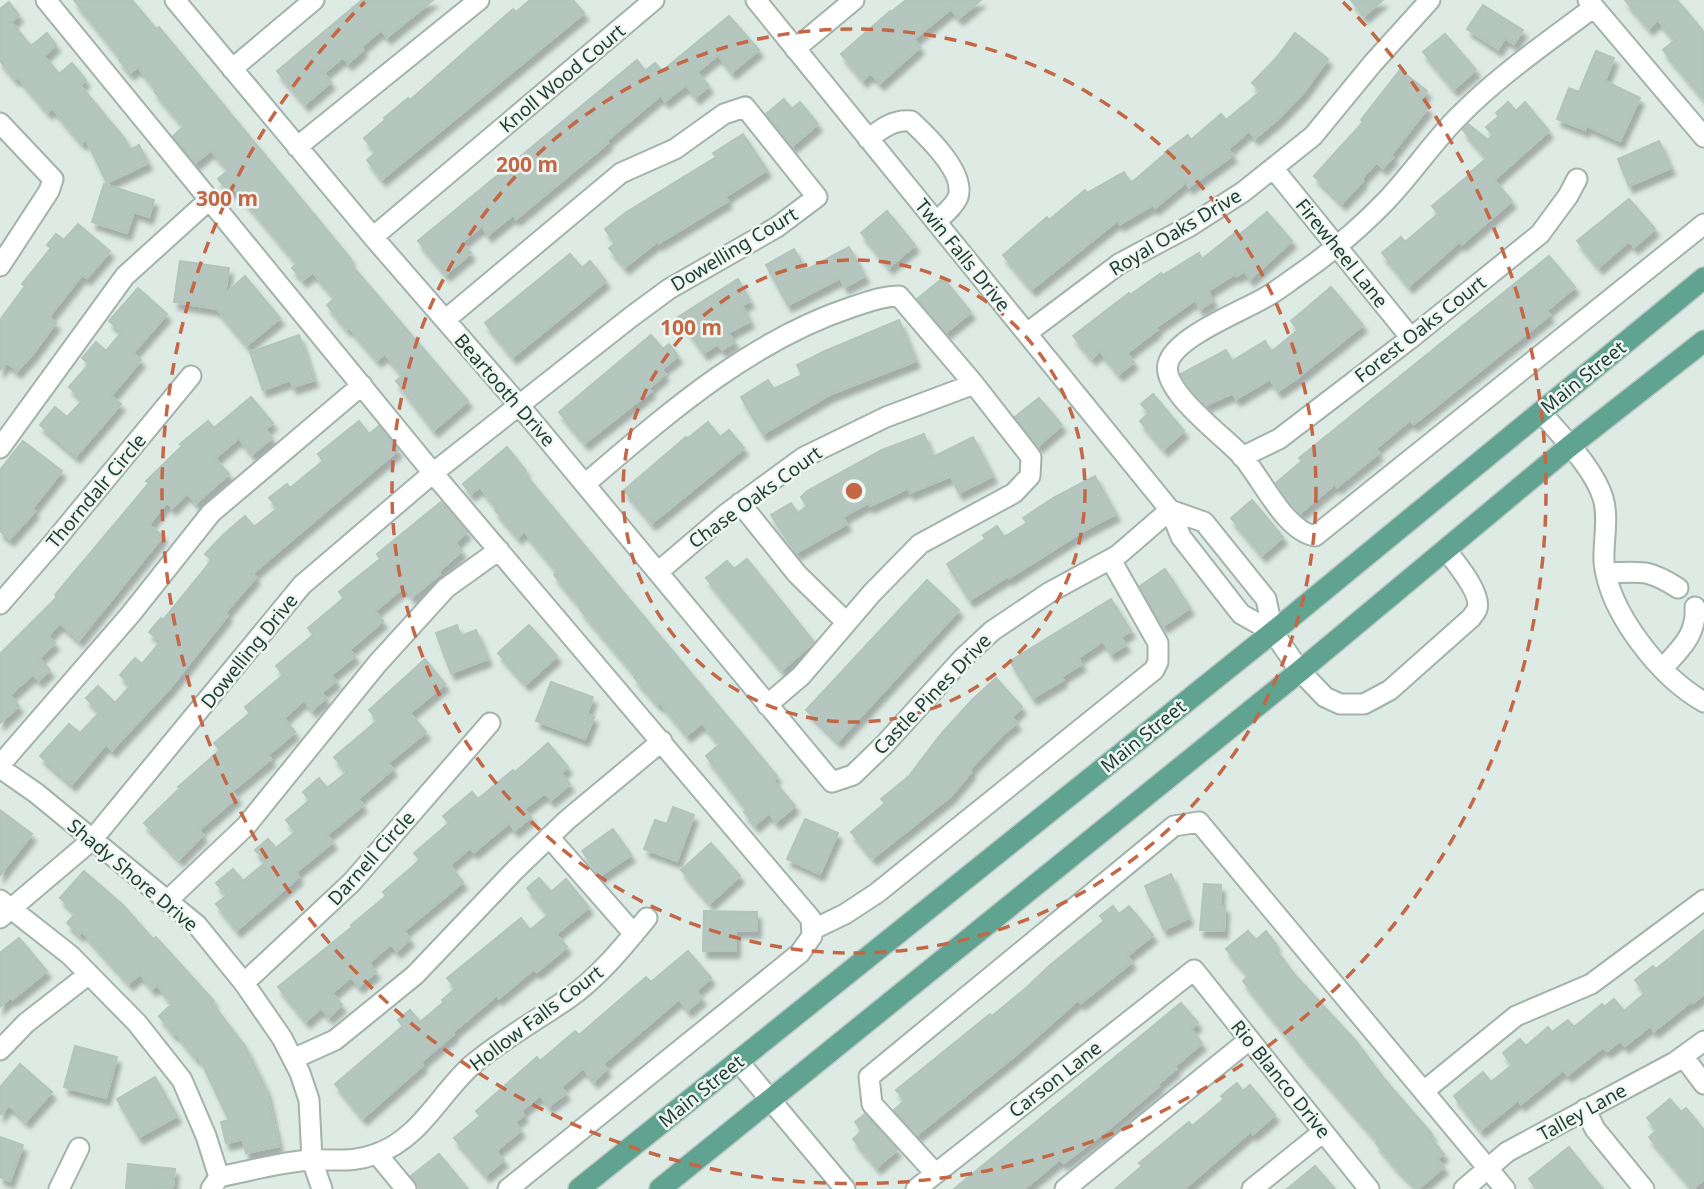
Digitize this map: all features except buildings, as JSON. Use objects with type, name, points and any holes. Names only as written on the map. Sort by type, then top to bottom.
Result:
[{"type":"main road","name":"Main Street","points":[[579,1189],[1273,632],[1704,278]]},
{"type":"main road","points":[[660,1189],[1300,671],[1570,446],[1704,341]]},
{"type":"street","points":[[46,0],[433,473],[811,919],[812,936],[800,953],[508,1189]]},
{"type":"street","name":"Beartooth Drive","points":[[175,0],[297,148],[519,405],[832,782]]},
{"type":"street","points":[[232,69],[314,0]]},
{"type":"street","points":[[297,148],[479,0]]},
{"type":"street","name":"Knoll Wood Court","points":[[373,237],[654,0]]},
{"type":"street","name":"Twin Falls Drive","points":[[756,0],[1170,510],[1181,537],[1241,614],[1273,632]]},
{"type":"street","points":[[795,49],[854,0]]},
{"type":"street","name":"Royal Oaks Drive","points":[[1027,333],[1119,264],[1190,226],[1243,192],[1312,136],[1430,0]]},
{"type":"street","points":[[1704,137],[1591,3],[1460,115],[1386,202],[1337,247],[1267,297],[1191,338],[1172,354],[1167,366],[1169,378],[1182,398],[1242,457],[1290,522],[1307,535],[1315,536],[1704,224]]},
{"type":"street","name":"Dowelling Court","points":[[445,320],[621,173],[675,149],[724,114],[745,107],[817,197],[777,227],[669,289],[519,405]]},
{"type":"street","points":[[868,139],[884,127],[896,122],[911,121],[951,165],[957,179],[958,196],[954,204],[936,222]]},
{"type":"street","points":[[0,123],[53,179],[49,191],[0,266]]},
{"type":"street","name":"Firewheel Lane","points":[[1273,167],[1411,338]]},
{"type":"street","name":"Forest Oaks Court","points":[[1242,457],[1279,439],[1411,338],[1540,234],[1577,179]]},
{"type":"street","points":[[0,448],[125,276],[210,199]]},
{"type":"street","points":[[585,484],[673,409],[765,346],[830,314],[887,296],[899,296],[974,384],[1031,457],[1030,476],[1014,493],[920,544],[846,622],[802,676],[767,705]]},
{"type":"street","name":"Thorndalr Circle","points":[[0,604],[191,376]]},
{"type":"street","name":"Chase Oaks Court","points":[[658,572],[740,503],[804,457],[886,417],[974,384]]},
{"type":"street","points":[[0,766],[130,615],[211,513],[362,385]]},
{"type":"street","name":"Dowelling Drive","points":[[4,909],[92,841],[302,585],[433,473],[519,405]]},
{"type":"street","points":[[1541,412],[1570,446],[1599,488],[1604,501],[1608,587],[1623,617],[1654,661],[1704,702]]},
{"type":"street","points":[[740,503],[797,574],[846,622]]},
{"type":"street","points":[[1170,510],[1204,522],[1266,599],[1273,632],[1300,671],[1325,697],[1340,704],[1364,704],[1390,690],[1471,618],[1477,608],[1477,599],[1446,550]]},
{"type":"street","name":"Castle Pines Drive","points":[[832,782],[853,775],[861,768],[963,657],[992,631],[1050,592],[1111,560],[1170,510]]},
{"type":"street","points":[[167,901],[246,825],[377,664],[446,588],[499,550]]},
{"type":"street","points":[[812,930],[845,914],[877,893],[1154,670],[1160,651],[1158,643],[1111,560]]},
{"type":"street","points":[[1606,573],[1647,572],[1658,575],[1678,588]]},
{"type":"street","points":[[1663,668],[1691,633],[1696,623],[1695,607]]},
{"type":"street","name":"Darnell Circle","points":[[244,984],[343,891],[490,723]]},
{"type":"street","points":[[293,1059],[335,1040],[415,975],[549,837],[662,741]]},
{"type":"street","name":"Shady Shore Drive","points":[[0,766],[197,925],[244,984],[282,1038],[309,1100],[313,1160],[322,1189]]},
{"type":"street","points":[[935,1173],[872,1104],[869,1077],[1174,826],[1199,822],[1505,1189]]},
{"type":"street","points":[[549,837],[634,934]]},
{"type":"street","points":[[1424,1091],[1516,1016],[1591,984],[1704,900]]},
{"type":"street","points":[[4,909],[70,955],[137,1023],[182,1080],[206,1136],[215,1183]]},
{"type":"street","name":"Hollow Falls Court","points":[[215,1183],[313,1160],[345,1161],[377,1154],[393,1146],[414,1130],[470,1067],[571,997],[596,975],[647,918]]},
{"type":"street","name":"Rio Blanco Drive","points":[[1194,970],[1369,1189]]},
{"type":"street","name":"Carson Lane","points":[[916,1189],[1194,970]]},
{"type":"street","points":[[0,1050],[26,1023],[89,974]]},
{"type":"street","points":[[1065,1189],[1250,1040]]},
{"type":"street","name":"Talley Lane","points":[[1464,1189],[1507,1153],[1683,1056],[1704,1041]]},
{"type":"street","points":[[1683,1056],[1704,1083]]},
{"type":"street","points":[[738,1061],[845,1189]]},
{"type":"street","points":[[1585,1109],[1595,1129],[1644,1189]]},
{"type":"street","points":[[1252,1189],[1323,1132]]},
{"type":"street","points":[[59,1189],[79,1148]]},
{"type":"street","points":[[377,1154],[406,1189]]}]
